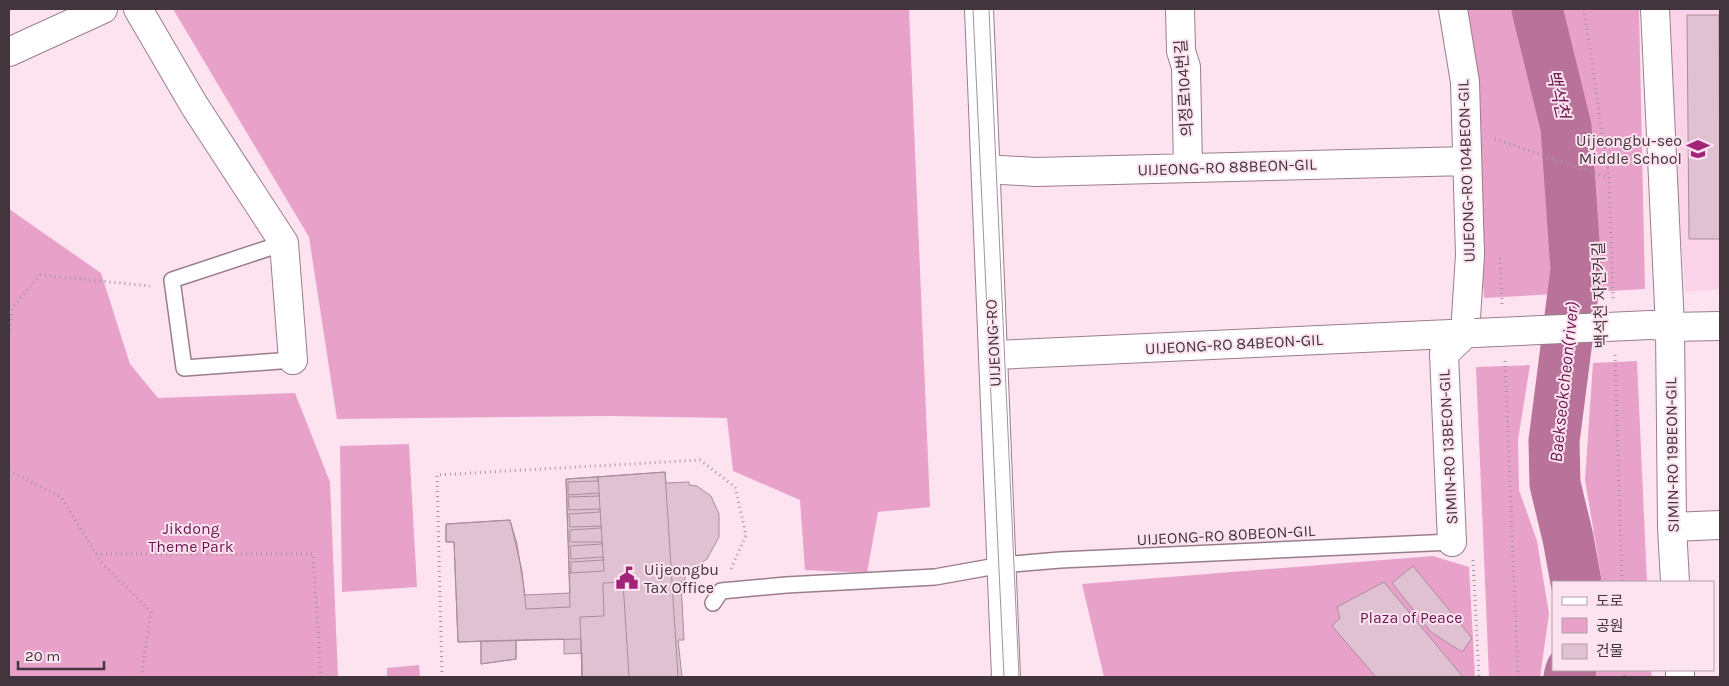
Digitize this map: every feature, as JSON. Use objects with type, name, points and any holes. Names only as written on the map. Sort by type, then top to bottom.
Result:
[{"type":"street","points":[[9,52],[103,9]]},
{"type":"street","points":[[138,9],[194,105],[284,243],[293,360]]},
{"type":"street","name":"UIJEONG-RO","points":[[979,9],[1006,677]]},
{"type":"street","name":"의정로104번길","points":[[1180,9],[1181,50],[1186,67],[1188,168]]},
{"type":"street","name":"UIJEONG-RO 104BEON-GIL","points":[[1453,9],[1465,82],[1470,255],[1470,333]]},
{"type":"street","name":"SIMIN-RO 19BEON-GIL","points":[[1656,9],[1660,326],[1675,581]]},
{"type":"street","name":"UIJEONG-RO 88BEON-GIL","points":[[986,169],[1036,172],[1467,161]]},
{"type":"street","name":"UIJEONG-RO 84BEON-GIL","points":[[994,355],[1470,333],[1660,326],[1720,326]]},
{"type":"street","name":"SIMIN-RO 13BEON-GIL","points":[[1452,542],[1444,354],[1470,333]]},
{"type":"street","points":[[1672,527],[1720,525]]},
{"type":"lane","points":[[284,243],[172,280],[184,368],[293,360]]},
{"type":"lane","name":"UIJEONG-RO 80BEON-GIL","points":[[717,597],[786,585],[935,576],[1002,565],[1060,560],[1452,542]]},
{"type":"path","name":"백석천 자전거길","points":[[1584,9],[1609,178],[1613,306]]},
{"type":"path","points":[[1495,139],[1609,178]]},
{"type":"path","points":[[9,335],[13,307],[40,275],[173,288]]},
{"type":"path","name":"백석천 자전거길","points":[[1615,345],[1622,581]]},
{"type":"path","points":[[442,677],[437,475],[700,460],[735,487],[746,535],[717,597]]},
{"type":"path","points":[[9,471],[61,497],[101,562],[151,612],[141,677]]},
{"type":"path","name":"SIMIN-RO 13BEON-GIL","points":[[1452,542],[1472,554],[1479,677]]},
{"type":"path","points":[[96,554],[313,554],[321,677]]},
{"type":"shaded area","name":"Uijeongbu-seo Middle School","points":[[1666,9],[1720,9],[1720,289],[1685,292]]},
{"type":"green space","points":[[173,9],[909,9],[930,507],[878,512],[867,573],[805,570],[800,500],[733,471],[727,418],[610,416],[337,419],[309,237]]},
{"type":"green space","points":[[1466,9],[1639,9],[1645,289],[1484,298]]},
{"type":"green space","name":"Jikdong Theme Park","points":[[9,209],[101,273],[130,364],[158,398],[295,393],[330,482],[338,677],[9,677]]},
{"type":"green space","points":[[1637,361],[1647,581],[1602,581],[1585,480],[1593,363]]},
{"type":"green space","points":[[1530,365],[1518,440],[1519,490],[1537,541],[1549,614],[1540,677],[1489,677],[1476,367]]},
{"type":"green space","points":[[409,444],[417,587],[342,592],[340,446]]},
{"type":"green space","name":"Plaza of Peace","points":[[1433,556],[1469,567],[1475,677],[1104,677],[1082,584]]},
{"type":"green space","points":[[419,665],[420,677],[387,677],[387,668]]},
{"type":"green space","points":[[1597,671],[1651,671],[1652,677],[1596,677]]},
{"type":"building","points":[[1687,15],[1719,15],[1720,239],[1689,239]]},
{"type":"building","name":"Uijeongbu Tax Office","points":[[665,472],[666,483],[689,482],[689,485],[697,486],[711,496],[719,514],[719,537],[707,559],[685,575],[685,581],[681,582],[684,640],[678,640],[682,677],[582,677],[582,653],[564,654],[564,639],[516,640],[516,659],[481,664],[481,641],[458,642],[454,542],[446,542],[446,524],[510,520],[517,544],[525,595],[570,593],[566,479]]},
{"type":"building","name":"Uijeongbu Tax Office","points":[[665,472],[678,677],[582,677],[581,639],[458,642],[454,542],[446,542],[446,524],[510,520],[522,571],[526,609],[570,607],[569,573],[604,571],[598,477]]},
{"type":"building","points":[[598,477],[598,481],[568,482],[568,495],[599,493],[599,496],[568,497],[569,510],[600,509],[600,512],[569,514],[570,527],[601,526],[601,528],[570,530],[570,542],[602,542],[602,544],[570,546],[571,559],[603,557],[604,560],[571,562],[571,573],[569,573],[566,479]]},
{"type":"building","points":[[1413,566],[1472,638],[1462,652],[1431,632],[1392,583]]},
{"type":"building","points":[[623,582],[629,677],[582,677],[580,617],[604,616],[603,583]]},
{"type":"building","points":[[1384,582],[1463,677],[1376,677],[1332,626],[1340,618],[1337,607]]},
{"type":"building","points":[[516,640],[516,659],[481,664],[481,641]]},
{"type":"waterway","name":"Baekseokcheon(river)","points":[[1537,9],[1566,127],[1576,270],[1554,441],[1555,484],[1576,581]]},
{"type":"waterway","name":"Baekseokcheon(river)","points":[[1569,677],[1571,671]]},
{"type":"tram line","points":[[973,9],[1004,677]]},
{"type":"tram line","points":[[989,9],[1019,677]]},
{"type":"place","name":"Uijeongbu-seo Middle School","points":[[1698,149]]},
{"type":"place","name":"Uijeongbu Tax Office","points":[[627,578]]},
{"type":"water label","name":"백석천","points":[[1558,94]]}]
